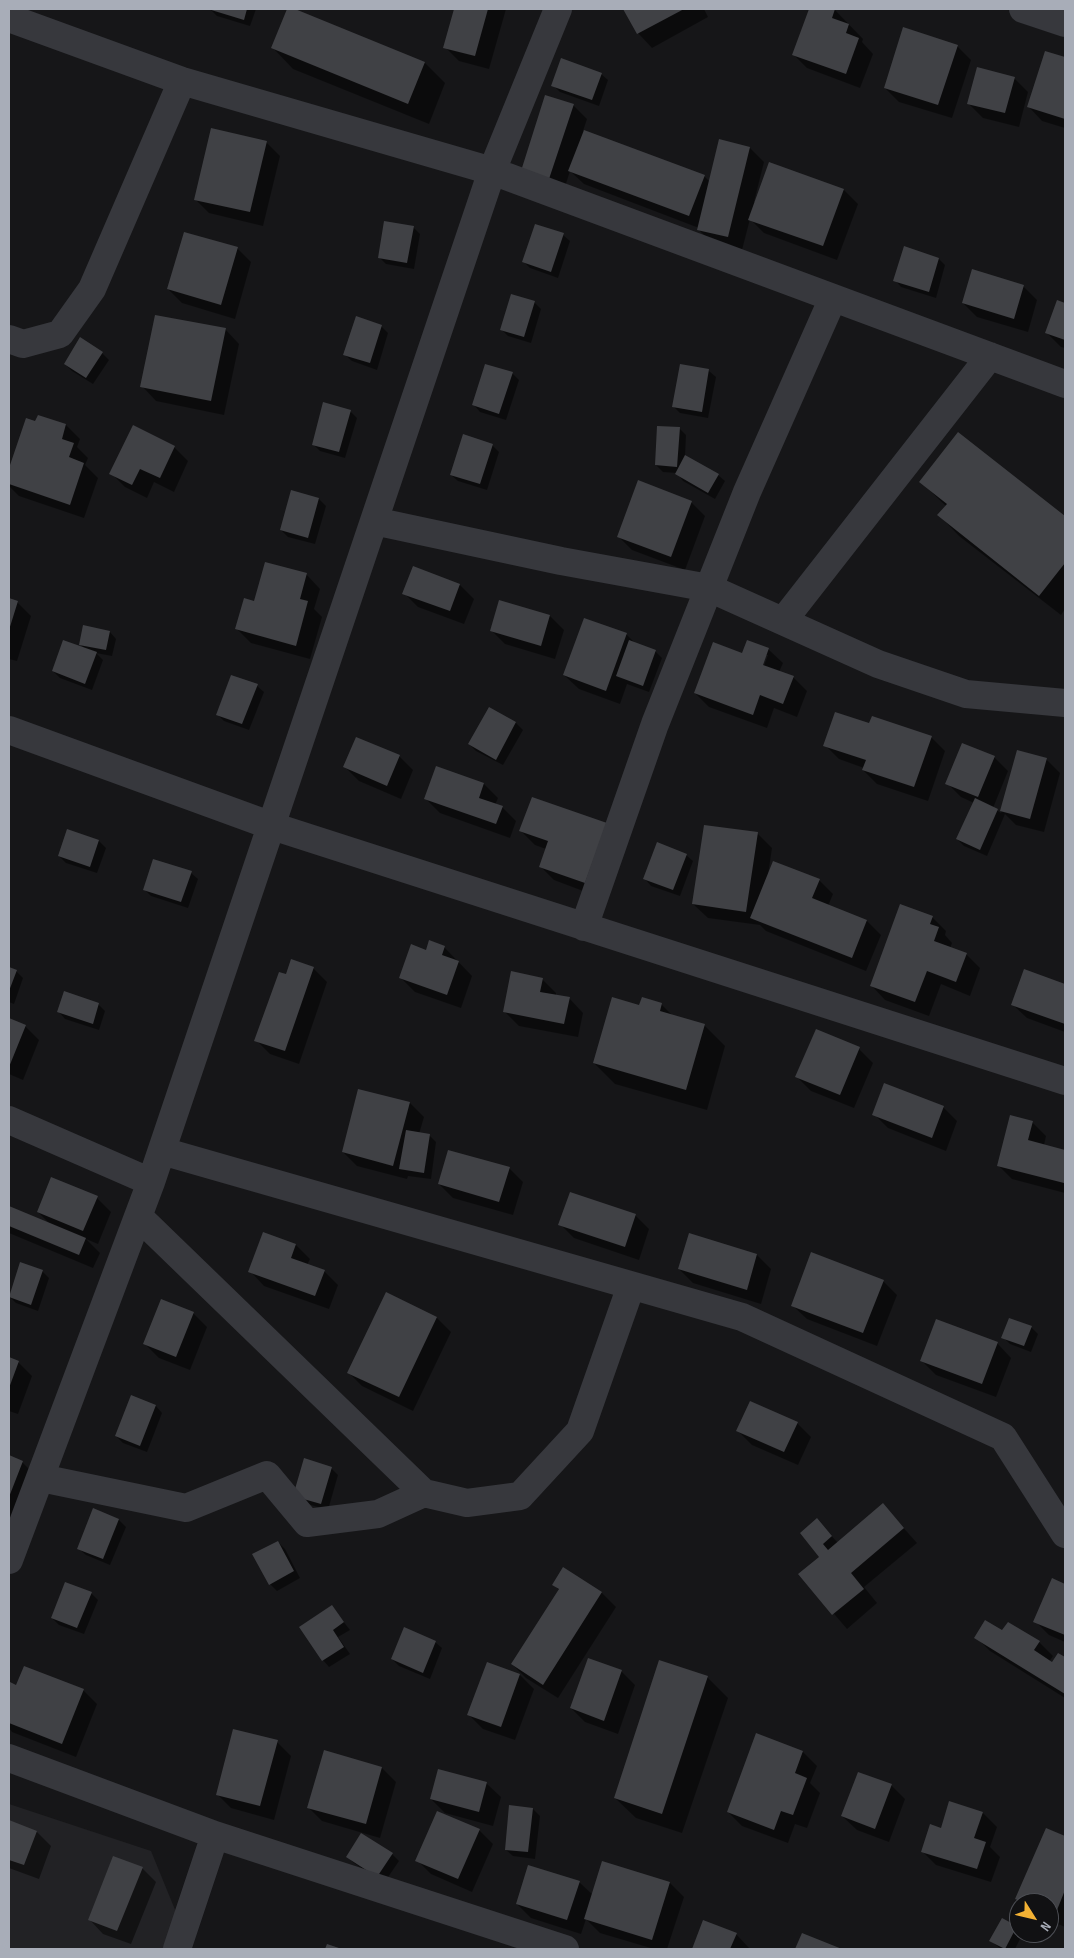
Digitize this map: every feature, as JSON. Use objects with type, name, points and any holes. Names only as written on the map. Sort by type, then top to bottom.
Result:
[{"type":"street","points":[[9,1560],[139,1217],[162,1151],[492,171],[558,9]]},
{"type":"street","points":[[1023,9],[1065,23]]},
{"type":"street","points":[[9,18],[182,81],[492,171],[1065,384]]},
{"type":"street","points":[[9,339],[23,344],[60,334],[92,289],[182,81]]},
{"type":"street","points":[[584,927],[655,724],[747,492],[833,298]]},
{"type":"street","points":[[783,621],[990,356]]},
{"type":"street","points":[[374,521],[561,561],[709,588],[878,664],[966,694],[1065,703]]},
{"type":"street","points":[[9,730],[272,826],[1065,1081]]},
{"type":"street","points":[[9,1120],[151,1182]]},
{"type":"street","points":[[162,1151],[742,1317],[1003,1437],[1065,1534]]},
{"type":"street","points":[[139,1217],[424,1493],[467,1503],[520,1496],[580,1431],[631,1286]]},
{"type":"street","points":[[41,1478],[186,1508],[267,1475],[307,1523],[378,1514],[424,1493]]},
{"type":"street","points":[[9,1758],[215,1835],[521,1942],[565,1949]]},
{"type":"street","points":[[177,1949],[215,1835]]},
{"type":"shaded area","points":[[9,1804],[151,1851],[178,1917],[167,1949],[9,1949]]},
{"type":"building","points":[[208,9],[247,9],[244,20]]},
{"type":"building","points":[[287,9],[295,9],[425,62],[408,104],[271,48]]},
{"type":"building","points":[[454,9],[488,9],[475,56],[443,48]]},
{"type":"building","points":[[623,9],[684,9],[637,34]]},
{"type":"building","points":[[809,9],[835,9],[832,18],[849,24],[846,33],[859,38],[846,74],[792,55]]},
{"type":"building","points":[[903,27],[958,45],[938,105],[884,88]]},
{"type":"building","points":[[1045,51],[1065,57],[1065,119],[1027,107]]},
{"type":"building","points":[[561,58],[602,73],[592,100],[551,86]]},
{"type":"building","points":[[977,67],[1015,77],[1005,113],[967,104]]},
{"type":"building","points":[[545,95],[574,104],[549,179],[521,171]]},
{"type":"building","points":[[211,128],[267,141],[250,212],[194,200]]},
{"type":"building","points":[[584,130],[705,175],[689,216],[568,171]]},
{"type":"building","points":[[719,139],[750,147],[728,237],[697,230]]},
{"type":"building","points":[[769,162],[844,189],[823,246],[748,220]]},
{"type":"building","points":[[384,221],[414,226],[407,263],[378,258]]},
{"type":"building","points":[[535,224],[564,233],[551,272],[522,262]]},
{"type":"building","points":[[184,232],[238,247],[221,305],[167,289]]},
{"type":"building","points":[[904,246],[939,258],[929,292],[893,281]]},
{"type":"building","points":[[972,269],[1024,285],[1014,319],[962,303]]},
{"type":"building","points":[[511,294],[535,301],[524,337],[500,330]]},
{"type":"building","points":[[1057,300],[1065,303],[1065,340],[1045,333]]},
{"type":"building","points":[[155,315],[226,328],[211,401],[140,387]]},
{"type":"building","points":[[356,316],[382,325],[370,363],[343,355]]},
{"type":"building","points":[[80,337],[103,352],[86,378],[64,364]]},
{"type":"building","points":[[485,364],[513,372],[499,414],[472,405]]},
{"type":"building","points":[[680,364],[709,369],[702,412],[672,407]]},
{"type":"building","points":[[323,402],[351,410],[339,452],[312,445]]},
{"type":"building","points":[[38,415],[66,424],[62,439],[74,443],[69,457],[84,463],[70,505],[9,484],[9,468],[26,418],[35,421]]},
{"type":"building","points":[[133,425],[175,446],[160,478],[140,469],[132,485],[109,474]]},
{"type":"building","points":[[657,426],[680,427],[677,467],[655,465]]},
{"type":"building","points":[[958,432],[1065,516],[1065,563],[1039,596],[937,515],[947,504],[919,482]]},
{"type":"building","points":[[463,434],[493,444],[480,484],[450,475]]},
{"type":"building","points":[[685,455],[719,474],[708,493],[675,474]]},
{"type":"building","points":[[638,480],[692,501],[671,557],[617,537]]},
{"type":"building","points":[[291,490],[319,498],[308,538],[280,530]]},
{"type":"building","points":[[265,562],[307,573],[300,599],[308,601],[296,646],[235,629],[244,598],[254,601]]},
{"type":"building","points":[[413,566],[460,584],[450,611],[402,594]]},
{"type":"building","points":[[9,598],[18,601],[9,630]]},
{"type":"building","points":[[499,600],[550,615],[541,646],[490,631]]},
{"type":"building","points":[[584,618],[627,633],[606,691],[563,675]]},
{"type":"building","points":[[83,625],[110,631],[106,650],[79,645]]},
{"type":"building","points":[[63,640],[97,652],[85,684],[52,671]]},
{"type":"building","points":[[629,640],[656,650],[643,686],[616,676]]},
{"type":"building","points":[[747,640],[769,648],[763,665],[794,676],[783,704],[760,695],[753,715],[694,693],[713,642],[742,653]]},
{"type":"building","points":[[231,675],[258,684],[242,724],[216,715]]},
{"type":"building","points":[[489,707],[516,722],[496,760],[468,744]]},
{"type":"building","points":[[835,712],[869,723],[872,716],[932,736],[914,787],[862,770],[866,760],[823,746]]},
{"type":"building","points":[[356,737],[400,755],[387,786],[343,767]]},
{"type":"building","points":[[962,743],[995,756],[978,797],[945,784]]},
{"type":"building","points":[[1017,750],[1047,758],[1030,819],[1000,811]]},
{"type":"building","points":[[436,766],[484,783],[479,798],[503,806],[496,824],[424,799]]},
{"type":"building","points":[[532,797],[607,823],[585,883],[539,867],[548,841],[519,831]]},
{"type":"building","points":[[975,798],[998,809],[980,850],[956,839]]},
{"type":"building","points":[[704,825],[758,832],[746,912],[692,904]]},
{"type":"building","points":[[67,829],[99,840],[90,867],[58,856]]},
{"type":"building","points":[[657,842],[687,854],[673,890],[643,879]]},
{"type":"building","points":[[153,859],[192,871],[181,902],[143,890]]},
{"type":"building","points":[[773,861],[820,879],[812,898],[867,920],[852,958],[750,918]]},
{"type":"building","points":[[900,904],[933,916],[930,924],[939,927],[934,941],[967,953],[956,982],[927,971],[915,1002],[870,986]]},
{"type":"building","points":[[429,940],[445,946],[442,955],[459,961],[447,995],[399,978],[411,944],[426,950]]},
{"type":"building","points":[[291,959],[314,967],[285,1051],[254,1041],[279,972],[286,974]]},
{"type":"building","points":[[9,967],[17,970],[9,991]]},
{"type":"building","points":[[1024,969],[1065,984],[1065,1024],[1011,1005]]},
{"type":"building","points":[[511,971],[543,978],[540,992],[570,997],[564,1024],[503,1012]]},
{"type":"building","points":[[64,991],[99,1003],[93,1024],[57,1012]]},
{"type":"building","points":[[612,997],[639,1005],[642,997],[662,1003],[660,1011],[705,1024],[686,1090],[593,1063]]},
{"type":"building","points":[[9,1018],[26,1025],[9,1067]]},
{"type":"building","points":[[816,1029],[860,1047],[840,1095],[795,1077]]},
{"type":"building","points":[[884,1083],[944,1106],[932,1138],[872,1115]]},
{"type":"building","points":[[358,1089],[410,1102],[393,1166],[342,1152]]},
{"type":"building","points":[[1010,1115],[1033,1121],[1028,1140],[1065,1150],[1064,1183],[997,1166]]},
{"type":"building","points":[[406,1130],[430,1134],[424,1173],[399,1169]]},
{"type":"building","points":[[448,1150],[510,1167],[499,1202],[438,1184]]},
{"type":"building","points":[[51,1177],[98,1196],[83,1231],[37,1212]]},
{"type":"building","points":[[570,1192],[636,1214],[625,1247],[558,1225]]},
{"type":"building","points":[[9,1206],[86,1238],[79,1255],[9,1226]]},
{"type":"building","points":[[263,1232],[296,1244],[291,1258],[325,1270],[315,1296],[248,1272]]},
{"type":"building","points":[[689,1233],[757,1254],[747,1290],[678,1269]]},
{"type":"building","points":[[811,1252],[884,1280],[863,1333],[791,1306]]},
{"type":"building","points":[[20,1262],[43,1270],[31,1305],[9,1297]]},
{"type":"building","points":[[386,1292],[437,1317],[399,1397],[347,1373]]},
{"type":"building","points":[[161,1299],[194,1312],[176,1357],[143,1344]]},
{"type":"building","points":[[1009,1318],[1032,1326],[1024,1346],[1001,1338]]},
{"type":"building","points":[[936,1319],[998,1342],[982,1384],[920,1361]]},
{"type":"building","points":[[9,1357],[19,1361],[9,1388]]},
{"type":"building","points":[[131,1395],[156,1405],[140,1446],[115,1436]]},
{"type":"building","points":[[750,1401],[798,1422],[784,1452],[736,1431]]},
{"type":"building","points":[[9,1455],[23,1461],[9,1497]]},
{"type":"building","points":[[304,1458],[332,1467],[321,1504],[293,1496]]},
{"type":"building","points":[[883,1503],[904,1528],[851,1573],[864,1589],[832,1615],[798,1574],[819,1557],[800,1533],[817,1518],[832,1536],[823,1544],[828,1550]]},
{"type":"building","points":[[93,1508],[119,1519],[103,1559],[77,1549]]},
{"type":"building","points":[[278,1541],[294,1571],[269,1585],[252,1554]]},
{"type":"building","points":[[563,1567],[602,1592],[543,1685],[511,1664],[559,1589],[552,1585]]},
{"type":"building","points":[[1052,1578],[1065,1584],[1065,1635],[1033,1622]]},
{"type":"building","points":[[65,1582],[92,1592],[77,1628],[51,1618]]},
{"type":"building","points":[[332,1605],[344,1622],[333,1630],[344,1647],[322,1661],[299,1627]]},
{"type":"building","points":[[985,1620],[1002,1630],[1008,1622],[1040,1641],[1034,1650],[1052,1662],[1058,1653],[1065,1657],[1065,1694],[974,1638]]},
{"type":"building","points":[[404,1627],[436,1641],[423,1673],[391,1659]]},
{"type":"building","points":[[588,1658],[622,1670],[604,1721],[570,1708]]},
{"type":"building","points":[[659,1660],[708,1676],[662,1814],[614,1798]]},
{"type":"building","points":[[487,1662],[520,1674],[501,1727],[467,1715]]},
{"type":"building","points":[[24,1666],[84,1689],[62,1744],[9,1723],[10,1682],[16,1685]]},
{"type":"building","points":[[233,1729],[278,1740],[260,1806],[216,1795]]},
{"type":"building","points":[[756,1733],[803,1751],[795,1773],[807,1778],[793,1815],[781,1811],[774,1830],[727,1812]]},
{"type":"building","points":[[324,1750],[382,1767],[366,1824],[307,1808]]},
{"type":"building","points":[[438,1769],[487,1782],[479,1812],[430,1799]]},
{"type":"building","points":[[858,1772],[892,1784],[875,1829],[841,1816]]},
{"type":"building","points":[[949,1801],[983,1812],[974,1838],[986,1842],[977,1869],[921,1852],[930,1824],[941,1828]]},
{"type":"building","points":[[509,1805],[533,1808],[528,1852],[505,1850]]},
{"type":"building","points":[[437,1811],[480,1829],[458,1879],[415,1861]]},
{"type":"building","points":[[9,1820],[37,1831],[24,1865],[9,1860]]},
{"type":"building","points":[[1046,1828],[1065,1836],[1065,1890],[1059,1905],[1059,1893],[1018,1893]]},
{"type":"building","points":[[361,1833],[393,1853],[377,1877],[346,1857]]},
{"type":"building","points":[[113,1856],[143,1867],[117,1931],[88,1920]]},
{"type":"building","points":[[602,1861],[670,1882],[652,1940],[584,1919]]},
{"type":"building","points":[[528,1865],[580,1881],[567,1920],[516,1904]]},
{"type":"building","points":[[1002,1918],[1009,1922],[1009,1941],[1005,1949],[989,1941]]},
{"type":"building","points":[[703,1920],[737,1933],[730,1949],[692,1949]]},
{"type":"building","points":[[802,1933],[842,1949],[795,1949]]},
{"type":"building","points":[[327,1944],[342,1949],[325,1949]]}]
